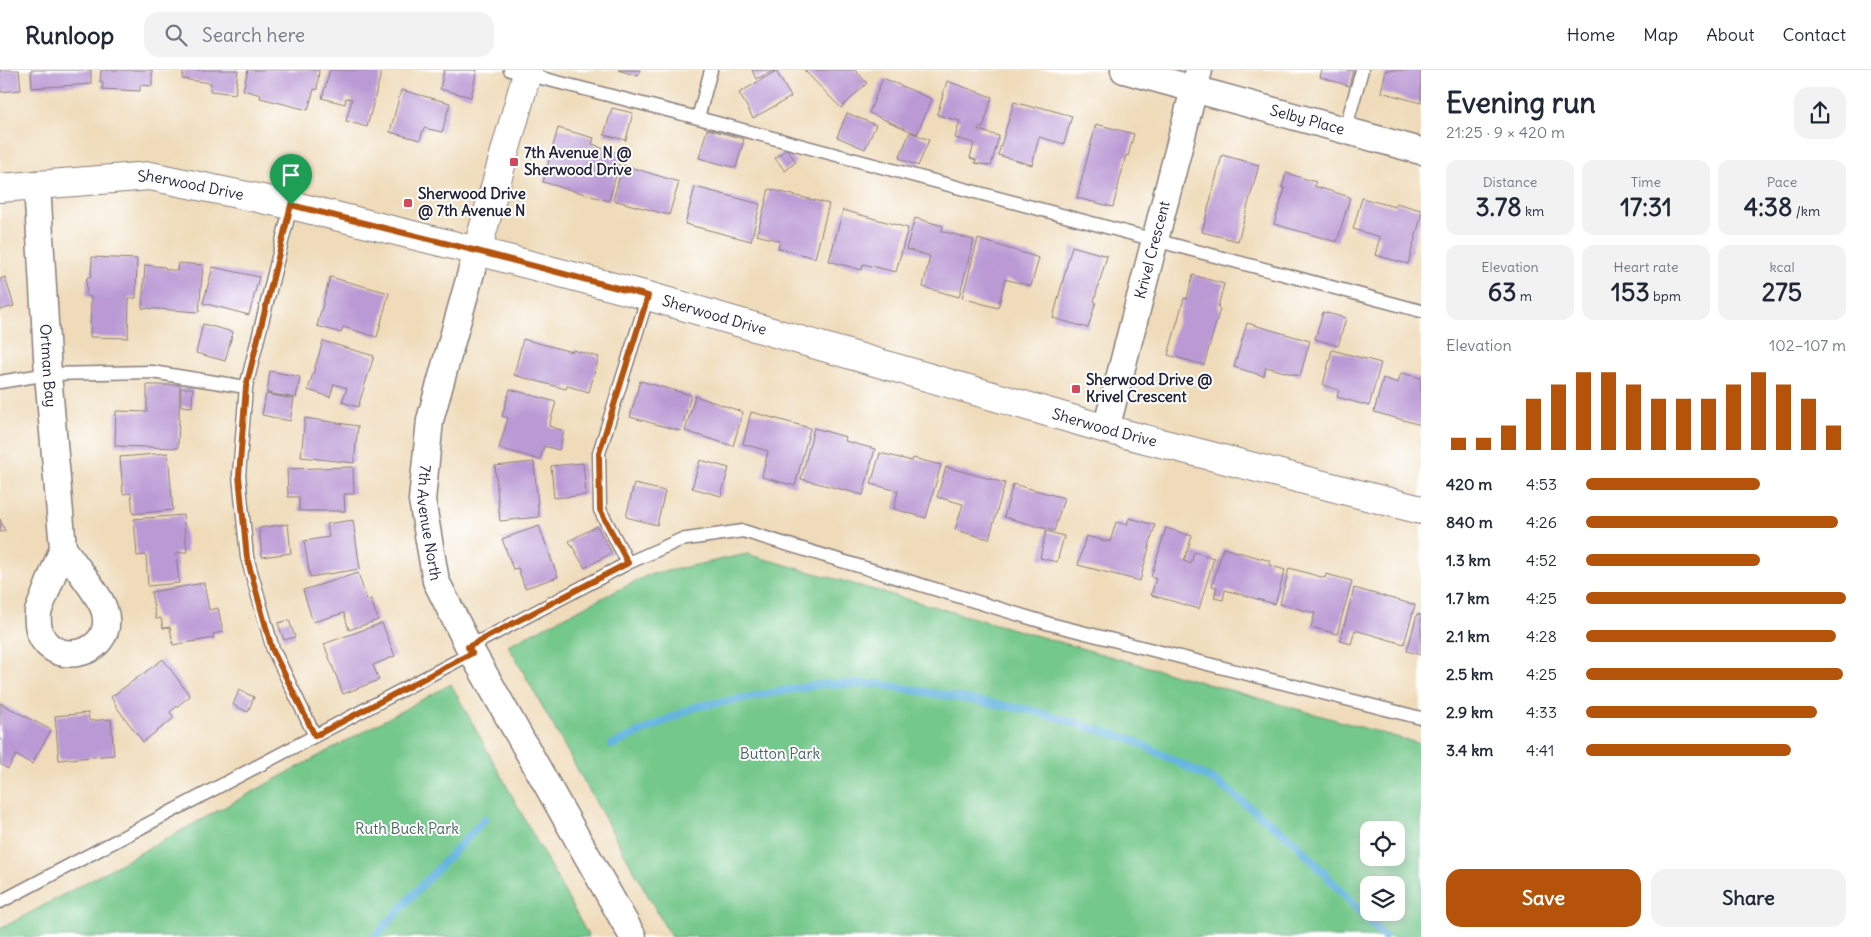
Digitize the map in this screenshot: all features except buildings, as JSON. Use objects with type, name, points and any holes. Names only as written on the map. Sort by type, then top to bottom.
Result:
[{"type":"street","name":"Selby Place","points":[[1124,70],[1196,79],[1344,130],[1421,151]]},
{"type":"street","name":"7th Avenue North","points":[[522,72],[477,251],[430,420],[422,500],[436,581],[470,650],[633,937]]},
{"type":"street","name":"Krivel Crescent","points":[[1106,430],[1196,79]]},
{"type":"street","name":"Sherwood Drive","points":[[0,188],[150,176],[291,205],[648,296],[1106,430],[1421,510]]},
{"type":"street","name":"Ortman Bay","points":[[37,184],[48,374],[63,548]]},
{"type":"lane","points":[[698,118],[711,70]]},
{"type":"lane","points":[[1344,130],[1362,70]]},
{"type":"lane","points":[[522,72],[1156,239],[1421,312]]},
{"type":"lane","points":[[291,205],[246,387],[239,476],[247,558],[272,649],[315,736]]},
{"type":"lane","points":[[628,563],[600,510],[599,453],[648,296]]},
{"type":"lane","points":[[0,382],[48,374],[152,372],[246,387]]},
{"type":"lane","points":[[0,902],[315,736],[628,563],[680,540],[743,531],[1050,624],[1421,718]]},
{"type":"green space","name":"Button Park","points":[[747,554],[1421,744],[1421,937],[671,937],[508,645],[648,575]]},
{"type":"green space","name":"Ruth Buck Park","points":[[451,684],[589,937],[0,937],[0,929]]},
{"type":"waterway","points":[[612,745],[695,707],[822,684],[879,684],[1034,711],[1133,740],[1217,782],[1295,842],[1384,937]]},
{"type":"waterway","points":[[375,937],[485,819]]},
{"type":"place","name":"7th Avenue N @ Sherwood Drive","points":[[514,162]]},
{"type":"place","name":"Sherwood Drive @ 7th Avenue N","points":[[408,203]]},
{"type":"place","name":"Sherwood Drive @ Krivel Crescent","points":[[1076,389]]},
{"type":"route","points":[[291,205],[648,296],[599,453],[600,510],[628,563],[468,647],[472,653],[315,736],[272,649],[247,558],[239,476],[246,387],[291,205]]}]
